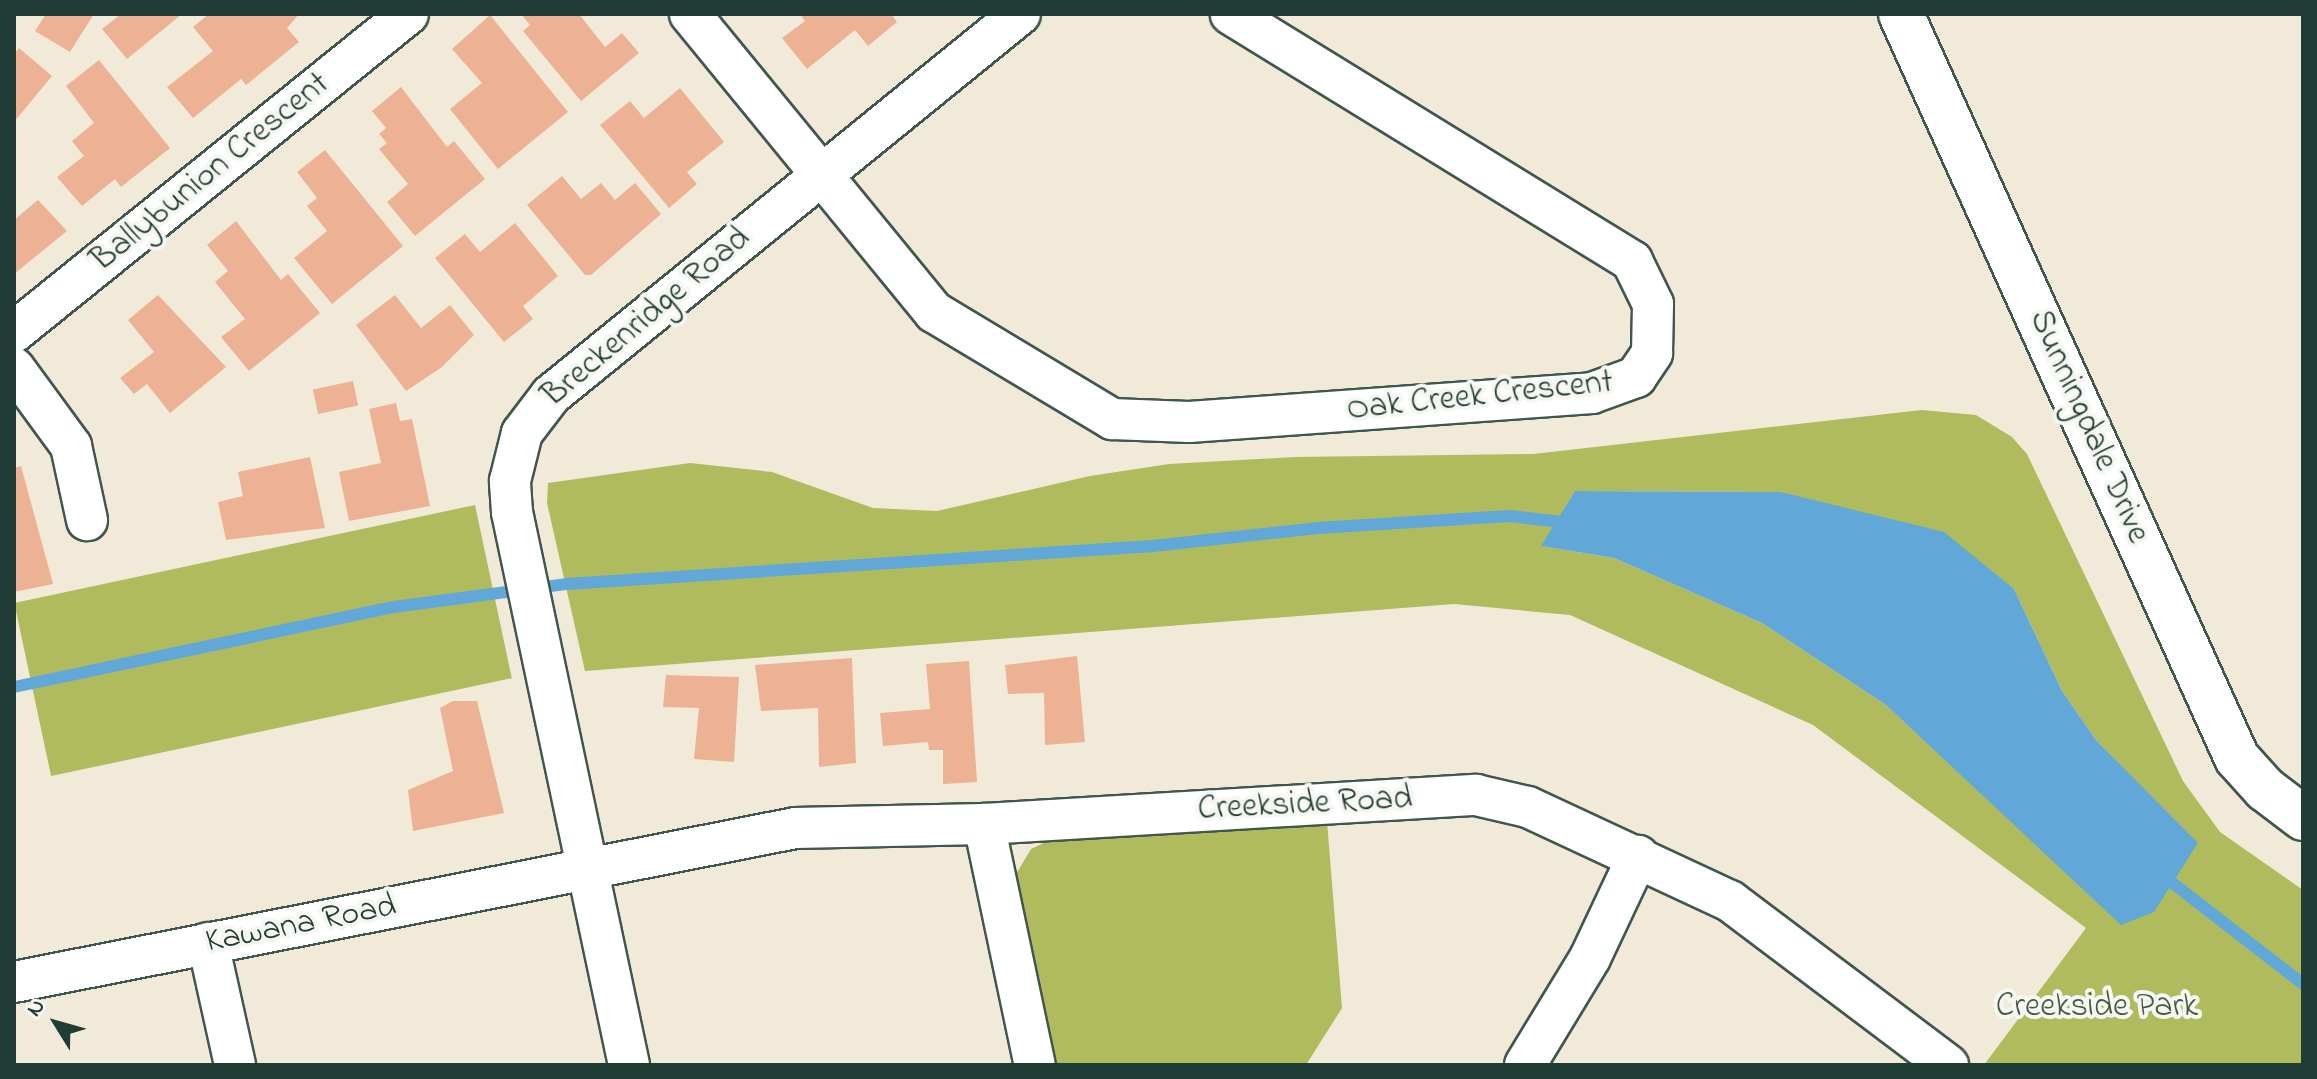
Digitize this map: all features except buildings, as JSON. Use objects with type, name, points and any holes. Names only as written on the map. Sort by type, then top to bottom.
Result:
[{"type":"street","name":"Ballybunion Crescent","points":[[14,332],[367,26],[408,14]]},
{"type":"street","name":"Oak Creek Crescent","points":[[690,14],[934,312],[1070,398],[1128,423],[1592,393],[1636,377],[1652,353],[1653,304],[1632,261],[1231,14]]},
{"type":"street","name":"Breckenridge Road","points":[[629,1065],[516,532],[511,468],[522,433],[542,403],[1020,14]]},
{"type":"street","name":"Sunningdale Drive","points":[[1901,14],[2237,758],[2265,789],[2303,818]]},
{"type":"street","points":[[14,368],[71,446],[87,520]]},
{"type":"street","name":"Creekside Road","points":[[590,872],[795,828],[984,824],[1476,795],[1528,807],[1638,856],[1752,915],[1948,1065]]},
{"type":"street","points":[[984,824],[1035,1065]]},
{"type":"street","points":[[1525,1065],[1590,958],[1638,856]]},
{"type":"street","name":"Kawana Road","points":[[14,982],[590,872]]},
{"type":"street","points":[[208,943],[235,1065]]},
{"type":"green space","name":"Creekside Park","points":[[1922,410],[1976,415],[2012,437],[2027,454],[2183,781],[2220,832],[2303,890],[2303,1065],[1984,1065],[2086,928],[1813,725],[1570,615],[1454,604],[585,671],[547,503],[548,483],[690,463],[772,472],[873,508],[937,511],[1090,476],[1169,464],[1295,457],[1533,454]],"holes":[[[1575,491],[1781,492],[2014,589],[2062,691],[2096,740],[2198,844],[1994,805],[1886,705],[1762,623],[1614,558],[1542,546]]]},
{"type":"green space","points":[[475,505],[512,678],[51,776],[14,603]]},
{"type":"green space","points":[[1327,821],[1342,1008],[1306,1065],[1052,1065],[1015,876],[1031,849],[1048,841]]},
{"type":"water","points":[[1575,491],[1781,492],[1944,532],[2014,589],[2062,691],[2096,740],[2198,843],[2154,912],[2121,925],[1886,705],[1762,623],[1614,558],[1541,546]]},
{"type":"waterway","points":[[14,687],[394,607],[567,584],[1153,546],[1318,528],[1510,516],[1570,523]]},
{"type":"waterway","points":[[2161,874],[2303,984]]}]
